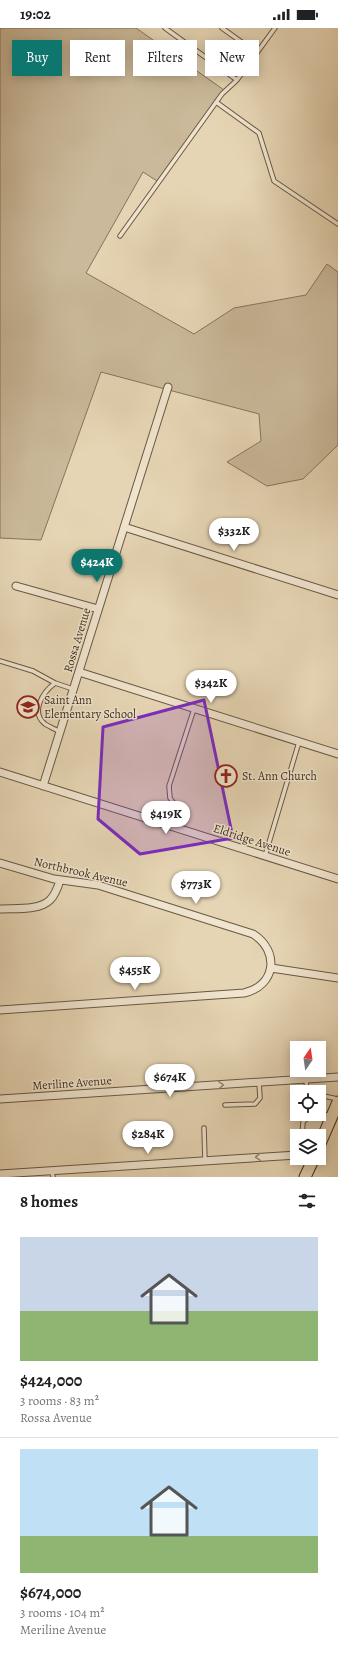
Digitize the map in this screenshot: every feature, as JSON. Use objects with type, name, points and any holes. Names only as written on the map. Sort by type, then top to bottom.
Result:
[{"type":"main road","points":[[326,1130],[338,1102]]},
{"type":"main road","points":[[305,1177],[311,1165]]},
{"type":"street","name":"Rossa Avenue","points":[[43,786],[168,387]]},
{"type":"street","points":[[124,527],[338,595]]},
{"type":"street","points":[[16,586],[98,609]]},
{"type":"street","points":[[78,672],[338,754]]},
{"type":"street","name":"Eldridge Avenue","points":[[0,772],[338,879]]},
{"type":"street","name":"Northbrook Avenue","points":[[0,863],[49,878],[98,885],[254,934],[266,944],[270,953],[271,968]]},
{"type":"street","points":[[0,909],[42,905],[50,901],[60,880]]},
{"type":"street","points":[[0,1010],[244,993],[256,989],[264,983],[271,968],[338,978]]},
{"type":"street","name":"Meriline Avenue","points":[[0,1099],[338,1077]]},
{"type":"street","points":[[0,1174],[52,1174],[290,1155]]},
{"type":"lane","points":[[165,28],[237,80]]},
{"type":"lane","points":[[222,28],[238,40]]},
{"type":"lane","points":[[259,49],[275,28]]},
{"type":"lane","points":[[120,236],[216,102],[240,76]]},
{"type":"lane","points":[[216,102],[259,133],[274,181],[338,224]]},
{"type":"lane","points":[[0,661],[33,671],[55,683],[73,689]]},
{"type":"lane","points":[[55,683],[47,689],[42,696],[39,714],[46,724],[60,732]]},
{"type":"lane","points":[[175,806],[170,798],[169,786],[194,709]]},
{"type":"lane","points":[[265,856],[299,742]]},
{"type":"lane","points":[[306,1079],[306,1085]]},
{"type":"lane","points":[[225,1105],[255,1104],[260,1098],[259,1082]]},
{"type":"lane","points":[[326,1096],[338,1098]]},
{"type":"lane","points":[[303,1129],[304,1122],[311,1115],[332,1116]]},
{"type":"lane","points":[[204,1128],[205,1161]]},
{"type":"highlighted area","points":[[204,700],[233,838],[140,854],[98,819],[103,727]]},
{"type":"shaded area","points":[[0,28],[136,28],[153,40],[133,40],[133,76],[197,76],[197,71],[224,90],[157,181],[143,172],[86,273],[194,334],[234,308],[306,295],[327,264],[338,272],[338,445],[303,479],[267,486],[227,462],[261,441],[259,414],[101,372],[41,540],[0,538]]},
{"type":"place","name":"Saint Ann Elementary School","points":[[28,707]]},
{"type":"place","name":"St. Ann Church","points":[[226,776]]}]
